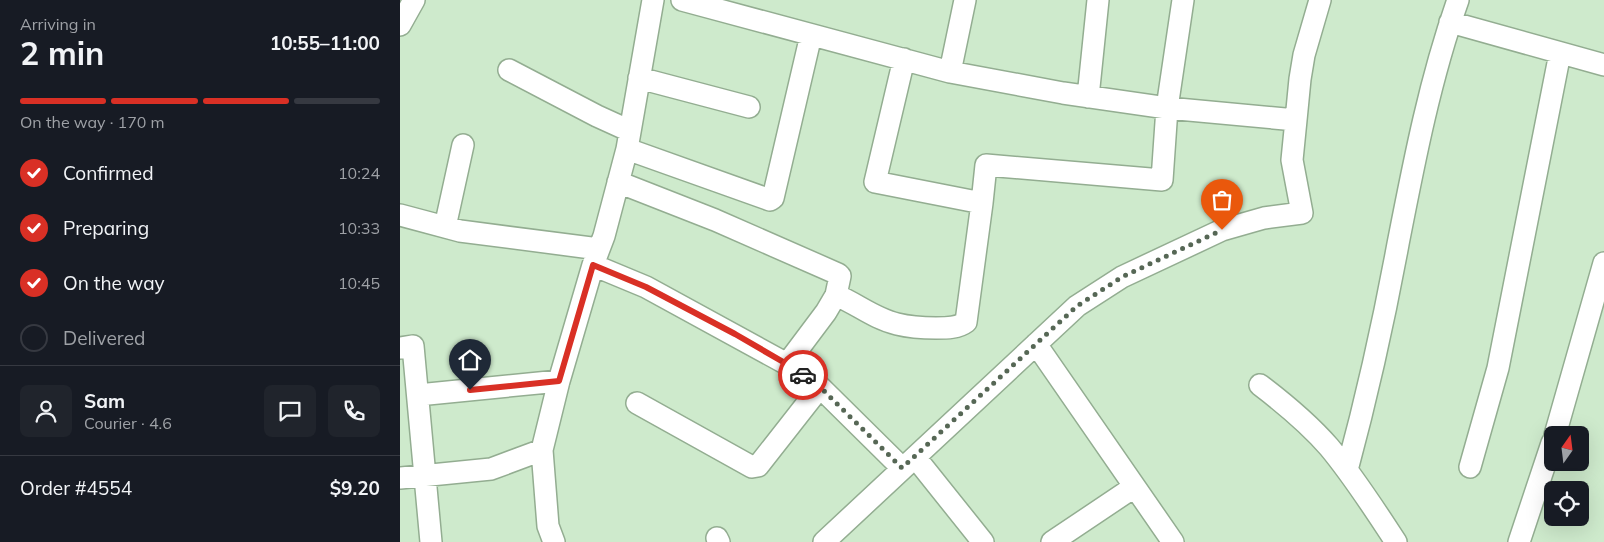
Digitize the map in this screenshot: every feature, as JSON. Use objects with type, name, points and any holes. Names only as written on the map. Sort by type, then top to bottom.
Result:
[{"type":"street","points":[[400,25],[414,0]]},
{"type":"street","points":[[554,542],[548,526],[542,450],[559,381],[618,182],[628,140],[653,0]]},
{"type":"street","points":[[682,0],[950,72],[1088,97],[1167,108],[1296,120]]},
{"type":"street","points":[[950,72],[965,0]]},
{"type":"street","points":[[1088,97],[1098,0]]},
{"type":"street","points":[[836,295],[871,314],[897,324],[939,328],[962,325],[966,322],[986,165],[1162,180],[1167,108],[1183,0]]},
{"type":"street","points":[[824,542],[1077,306],[1122,277],[1222,230],[1264,218],[1302,213],[1292,160],[1304,55],[1320,0]]},
{"type":"street","points":[[1347,470],[1360,423],[1386,307],[1415,156],[1450,22],[1458,0]]},
{"type":"street","points":[[1450,22],[1604,65]]},
{"type":"street","points":[[509,70],[597,116],[628,140],[770,200],[773,198],[811,35]]},
{"type":"street","points":[[1470,467],[1498,368],[1560,52]]},
{"type":"street","points":[[904,60],[875,182],[982,203]]},
{"type":"street","points":[[639,78],[749,107]]},
{"type":"street","points":[[445,227],[463,145]]},
{"type":"street","points":[[618,182],[715,220],[840,276],[836,295],[826,312],[787,364]]},
{"type":"street","points":[[400,215],[460,231],[596,257],[646,287],[735,334],[787,364],[820,387],[908,463],[983,542]]},
{"type":"street","points":[[1558,426],[1604,263]]},
{"type":"street","points":[[1036,344],[1173,542]]},
{"type":"street","points":[[400,348],[413,346],[431,542]]},
{"type":"street","points":[[418,395],[559,381]]},
{"type":"street","points":[[1260,386],[1285,404],[1309,426],[1347,470],[1396,542]]},
{"type":"street","points":[[636,403],[752,467],[758,466],[820,387]]},
{"type":"street","points":[[400,478],[491,469],[542,450]]},
{"type":"street","points":[[1519,542],[1544,467]]},
{"type":"street","points":[[1052,542],[1134,487]]},
{"type":"way so far","points":[[803,375],[820,387],[902,468],[1077,306],[1122,277],[1222,230]]},
{"type":"route","points":[[470,390],[559,381],[593,265],[646,287],[735,334],[803,375]]}]
